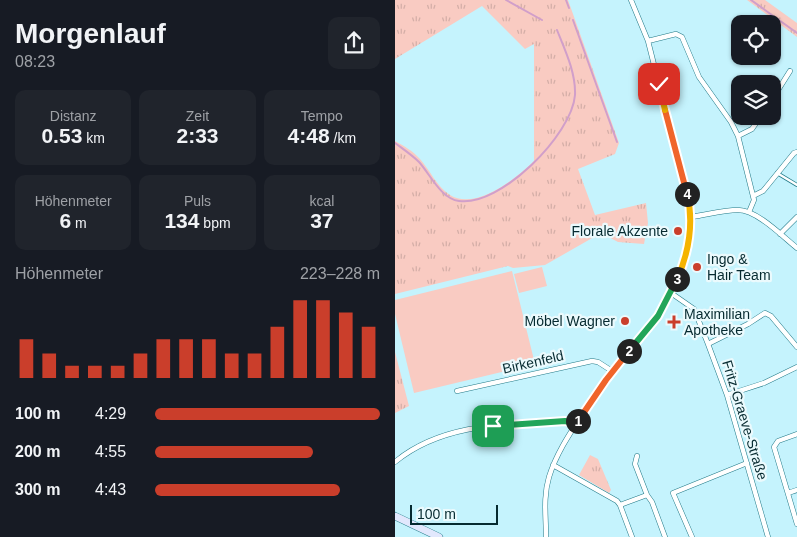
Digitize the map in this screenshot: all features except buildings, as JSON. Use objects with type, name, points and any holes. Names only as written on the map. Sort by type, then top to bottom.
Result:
[{"type":"main road","points":[[395,516],[439,537]]},
{"type":"street","points":[[546,537],[545,503],[553,465],[577,424],[613,371],[650,327],[671,293],[682,269],[686,253],[691,218],[688,199],[648,41],[631,0]]},
{"type":"street","points":[[648,41],[676,34],[680,35],[699,77],[731,122],[738,136],[754,200],[749,212]]},
{"type":"street","points":[[781,85],[790,71]]},
{"type":"street","points":[[738,136],[752,129],[755,125]]},
{"type":"street","points":[[753,196],[763,191],[796,153]]},
{"type":"street","points":[[691,218],[739,210],[749,212],[797,248]]},
{"type":"street","points":[[780,234],[797,217]]},
{"type":"street","name":"Fritz-Graeve-Straße","points":[[671,293],[694,310],[708,344],[727,396],[768,537]]},
{"type":"street","points":[[708,344],[748,324],[765,313],[771,316],[797,347]]},
{"type":"street","name":"Birkenfeld","points":[[457,391],[592,361],[598,362],[613,371]]},
{"type":"street","points":[[727,396],[797,367]]},
{"type":"street","points":[[395,462],[420,445],[437,437],[459,432],[493,426],[565,421],[577,424]]},
{"type":"street","points":[[797,434],[778,441],[775,445],[797,524]]},
{"type":"street","points":[[637,456],[635,464],[665,537]]},
{"type":"street","points":[[692,537],[673,493],[747,463]]},
{"type":"street","points":[[553,465],[617,501],[633,537]]},
{"type":"street","points":[[788,493],[797,490]]},
{"type":"street","points":[[620,505],[647,495]]},
{"type":"lane","points":[[777,173],[797,185]]},
{"type":"green space","points":[[395,0],[568,0],[619,143],[615,154],[578,169],[595,215],[646,203],[648,223],[644,244],[618,242],[601,233],[545,265],[513,268],[508,266],[395,294],[395,141],[424,163],[445,192],[460,199],[483,196],[506,184],[534,161],[534,44],[525,49],[482,6],[395,59]]},
{"type":"green space","points":[[747,0],[765,0],[797,23],[797,37],[781,25],[781,15],[767,15]]},
{"type":"green space","points":[[542,267],[547,286],[519,293],[514,274]]},
{"type":"green space","points":[[512,271],[535,364],[414,393],[395,314],[395,300]]},
{"type":"green space","points":[[395,352],[409,406],[395,413]]},
{"type":"green space","points":[[590,455],[598,459],[611,490],[609,493],[579,475]]},
{"type":"waterway","points":[[506,0],[542,20]]},
{"type":"waterway","points":[[566,0],[569,8]]},
{"type":"waterway","points":[[751,0],[797,33]]},
{"type":"waterway","points":[[573,20],[617,142]]},
{"type":"waterway","points":[[395,143],[419,162],[441,191],[459,201],[476,200],[494,193],[513,181],[548,148],[571,111],[575,95],[574,78],[557,30]]},
{"type":"place","name":"Florale Akzente","points":[[678,231]]},
{"type":"place","name":"Ingo & Hair Team","points":[[697,267]]},
{"type":"place","name":"Möbel Wagner","points":[[625,321]]},
{"type":"place","name":"Maximilian Apotheke","points":[[674,322]]},
{"type":"route","points":[[493,426],[565,421],[577,424],[606,380],[658,316],[671,293],[682,269],[691,218],[659,84]]}]
